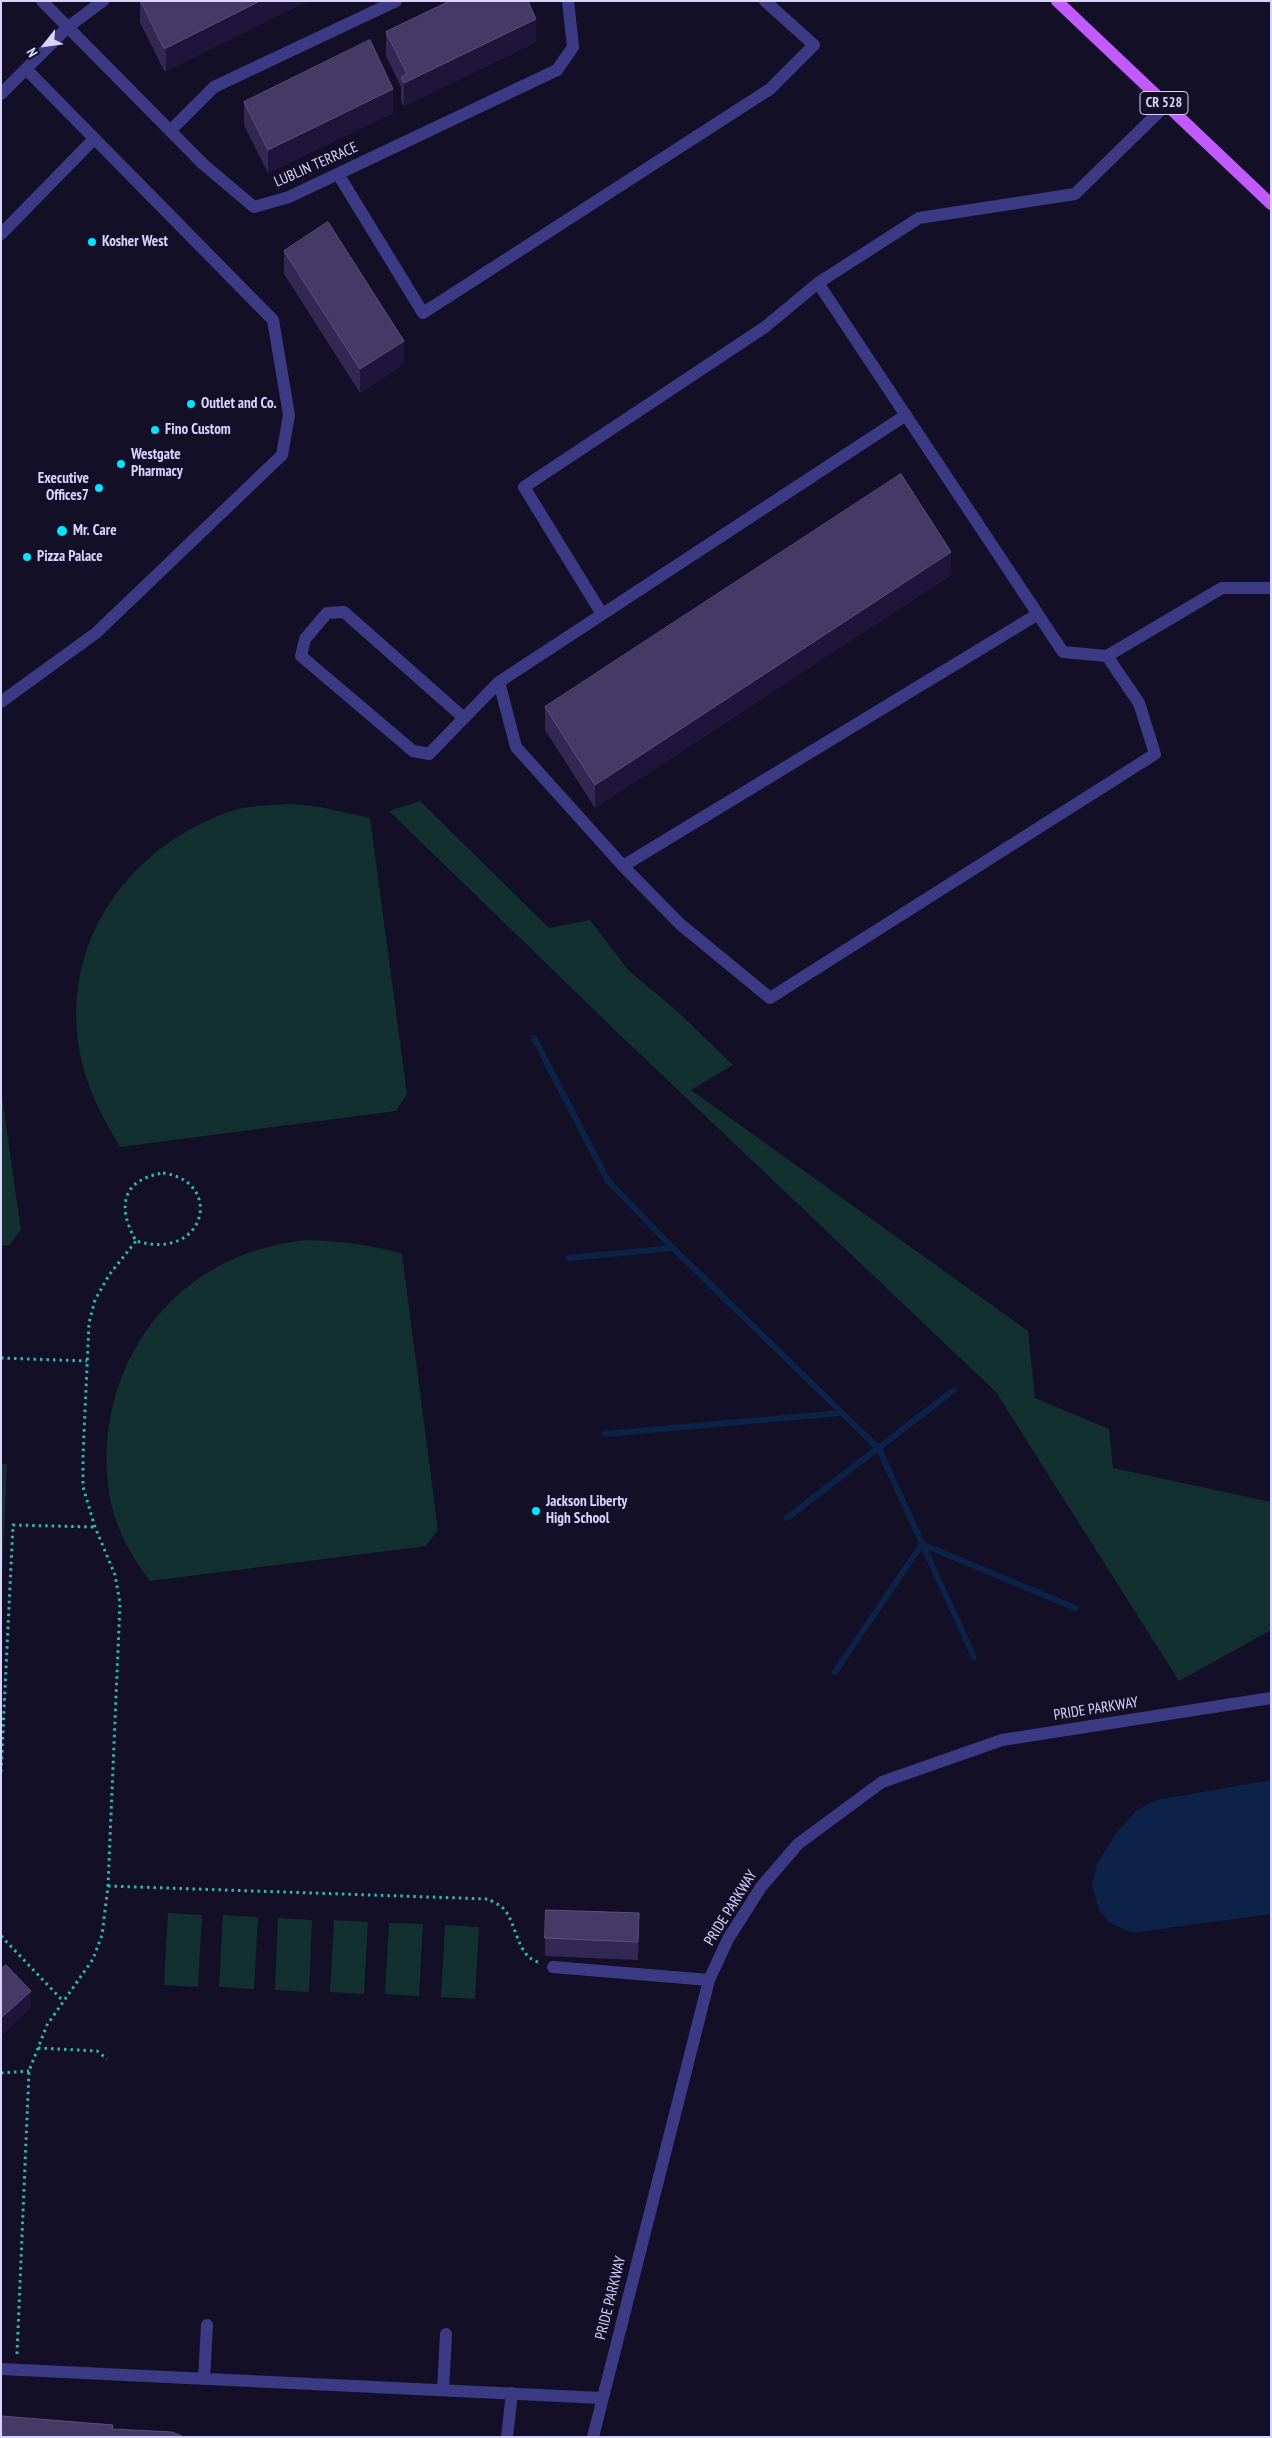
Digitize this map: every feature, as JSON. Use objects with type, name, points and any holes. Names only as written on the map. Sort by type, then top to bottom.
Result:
[{"type":"main road","name":"CR 528","points":[[1057,1],[1271,204]]},
{"type":"street","name":"LUBLIN TERRACE","points":[[42,1],[203,164],[254,207],[289,197],[557,70],[574,47],[568,1]]},
{"type":"street","points":[[1,94],[68,27],[103,1]]},
{"type":"street","points":[[170,131],[214,87],[396,1]]},
{"type":"street","points":[[338,174],[423,313],[770,89],[814,45],[765,1]]},
{"type":"street","points":[[1,702],[96,633],[282,456],[289,415],[273,320],[26,69]]},
{"type":"street","points":[[602,614],[524,487],[765,328],[818,283],[919,218],[1075,194],[1166,105]]},
{"type":"street","points":[[1,234],[94,139]]},
{"type":"street","points":[[818,283],[1062,652],[1107,656],[1222,588],[1271,588]]},
{"type":"street","points":[[464,718],[344,612],[327,613],[306,639],[301,656],[413,751],[429,754],[464,718],[499,682],[906,414]]},
{"type":"street","points":[[623,866],[1038,614]]},
{"type":"street","points":[[499,682],[516,746],[623,866],[680,924],[770,998],[1155,754],[1139,703],[1107,656]]},
{"type":"street","name":"PRIDE PARKWAY","points":[[593,2437],[710,1980],[728,1939],[760,1887],[798,1844],[882,1782],[1002,1740],[1271,1698]]},
{"type":"street","points":[[553,1967],[710,1980]]},
{"type":"street","points":[[204,2379],[207,2324]]},
{"type":"street","points":[[443,2390],[446,2334]]},
{"type":"street","points":[[1,2369],[602,2398]]},
{"type":"street","points":[[507,2437],[512,2393]]},
{"type":"path","points":[[163,1173],[178,1175],[190,1183],[197,1195],[200,1208],[198,1223],[191,1233],[180,1242],[168,1245],[149,1245],[136,1242],[127,1225],[124,1210],[126,1196],[135,1183],[148,1176],[163,1173]]},
{"type":"path","points":[[16,2370],[30,2071],[47,2025],[93,1959],[102,1935],[108,1886],[120,1603],[115,1575],[95,1527],[84,1487],[87,1362],[89,1323],[95,1300],[109,1275],[136,1242]]},
{"type":"path","points":[[1,1358],[87,1362]]},
{"type":"path","points":[[1,1772],[13,1525],[95,1527]]},
{"type":"path","points":[[108,1886],[488,1899],[502,1907],[514,1925],[521,1947],[534,1961],[553,1967]]},
{"type":"path","points":[[1,1936],[64,2001]]},
{"type":"path","points":[[37,2048],[97,2052],[107,2059]]},
{"type":"path","points":[[1,2073],[30,2071]]},
{"type":"green space","points":[[420,801],[549,928],[590,920],[628,970],[678,1012],[733,1065],[691,1090],[1028,1331],[1035,1398],[1109,1429],[1113,1468],[1271,1502],[1271,1630],[1179,1681],[996,1392],[619,1034],[389,811]]},
{"type":"green space","points":[[292,804],[320,807],[370,818],[407,1094],[396,1111],[120,1147],[95,1102],[86,1078],[80,1053],[76,1012],[81,973],[92,936],[110,902],[134,872],[164,847],[197,826],[235,810],[256,806]]},
{"type":"green space","points":[[1,1089],[21,1230],[9,1245],[1,1246]]},
{"type":"green space","points":[[305,1240],[354,1244],[402,1254],[438,1530],[426,1546],[150,1581],[132,1554],[117,1524],[111,1503],[107,1467],[108,1431],[115,1396],[128,1364],[145,1333],[167,1306],[194,1282],[244,1254]]},
{"type":"green space","points":[[1,1464],[7,1464],[1,1602]]},
{"type":"green space","points":[[168,1913],[202,1915],[198,1987],[164,1985]]},
{"type":"green space","points":[[223,1915],[258,1917],[254,1989],[219,1987]]},
{"type":"green space","points":[[278,1918],[312,1920],[309,1992],[275,1990]]},
{"type":"green space","points":[[334,1920],[368,1922],[364,1994],[330,1992]]},
{"type":"green space","points":[[389,1923],[423,1924],[419,1996],[385,1994]]},
{"type":"green space","points":[[445,1925],[479,1927],[475,1999],[441,1997]]},
{"type":"water","points":[[1271,1780],[1271,1914],[1132,1933],[1110,1923],[1099,1910],[1092,1886],[1097,1864],[1117,1832],[1137,1810],[1157,1800]]},
{"type":"building","points":[[141,1],[260,1],[164,48]]},
{"type":"building","points":[[450,1],[528,1],[536,19],[404,83],[401,77],[407,74],[386,32]]},
{"type":"building","points":[[370,40],[393,89],[268,150],[244,102]]},
{"type":"building","points":[[328,222],[404,341],[360,369],[284,251]]},
{"type":"building","points":[[901,474],[951,552],[595,785],[545,707]]},
{"type":"building","points":[[546,1910],[639,1913],[638,1942],[545,1938]]},
{"type":"building","points":[[6,1965],[31,1991],[1,2018],[1,1969]]},
{"type":"building","points":[[1,2416],[113,2425],[112,2429],[172,2432],[184,2437],[1,2437]]},
{"type":"waterway","points":[[534,1038],[608,1181],[673,1248],[879,1449],[974,1657]]},
{"type":"waterway","points":[[569,1258],[673,1248]]},
{"type":"waterway","points":[[787,1518],[954,1390]]},
{"type":"waterway","points":[[605,1434],[840,1413]]},
{"type":"waterway","points":[[835,1672],[922,1544],[1075,1608]]},
{"type":"place","name":"Kosher West","points":[[92,242]]},
{"type":"place","name":"Outlet and Co.","points":[[191,404]]},
{"type":"place","name":"Fino Custom","points":[[155,430]]},
{"type":"place","name":"Westgate Pharmacy","points":[[121,464]]},
{"type":"place","name":"Executive Offices7","points":[[99,488]]},
{"type":"place","name":"Mr. Care","points":[[62,531]]},
{"type":"place","name":"Pizza Palace","points":[[27,557]]},
{"type":"place","name":"Jackson Liberty High School","points":[[536,1511]]}]
